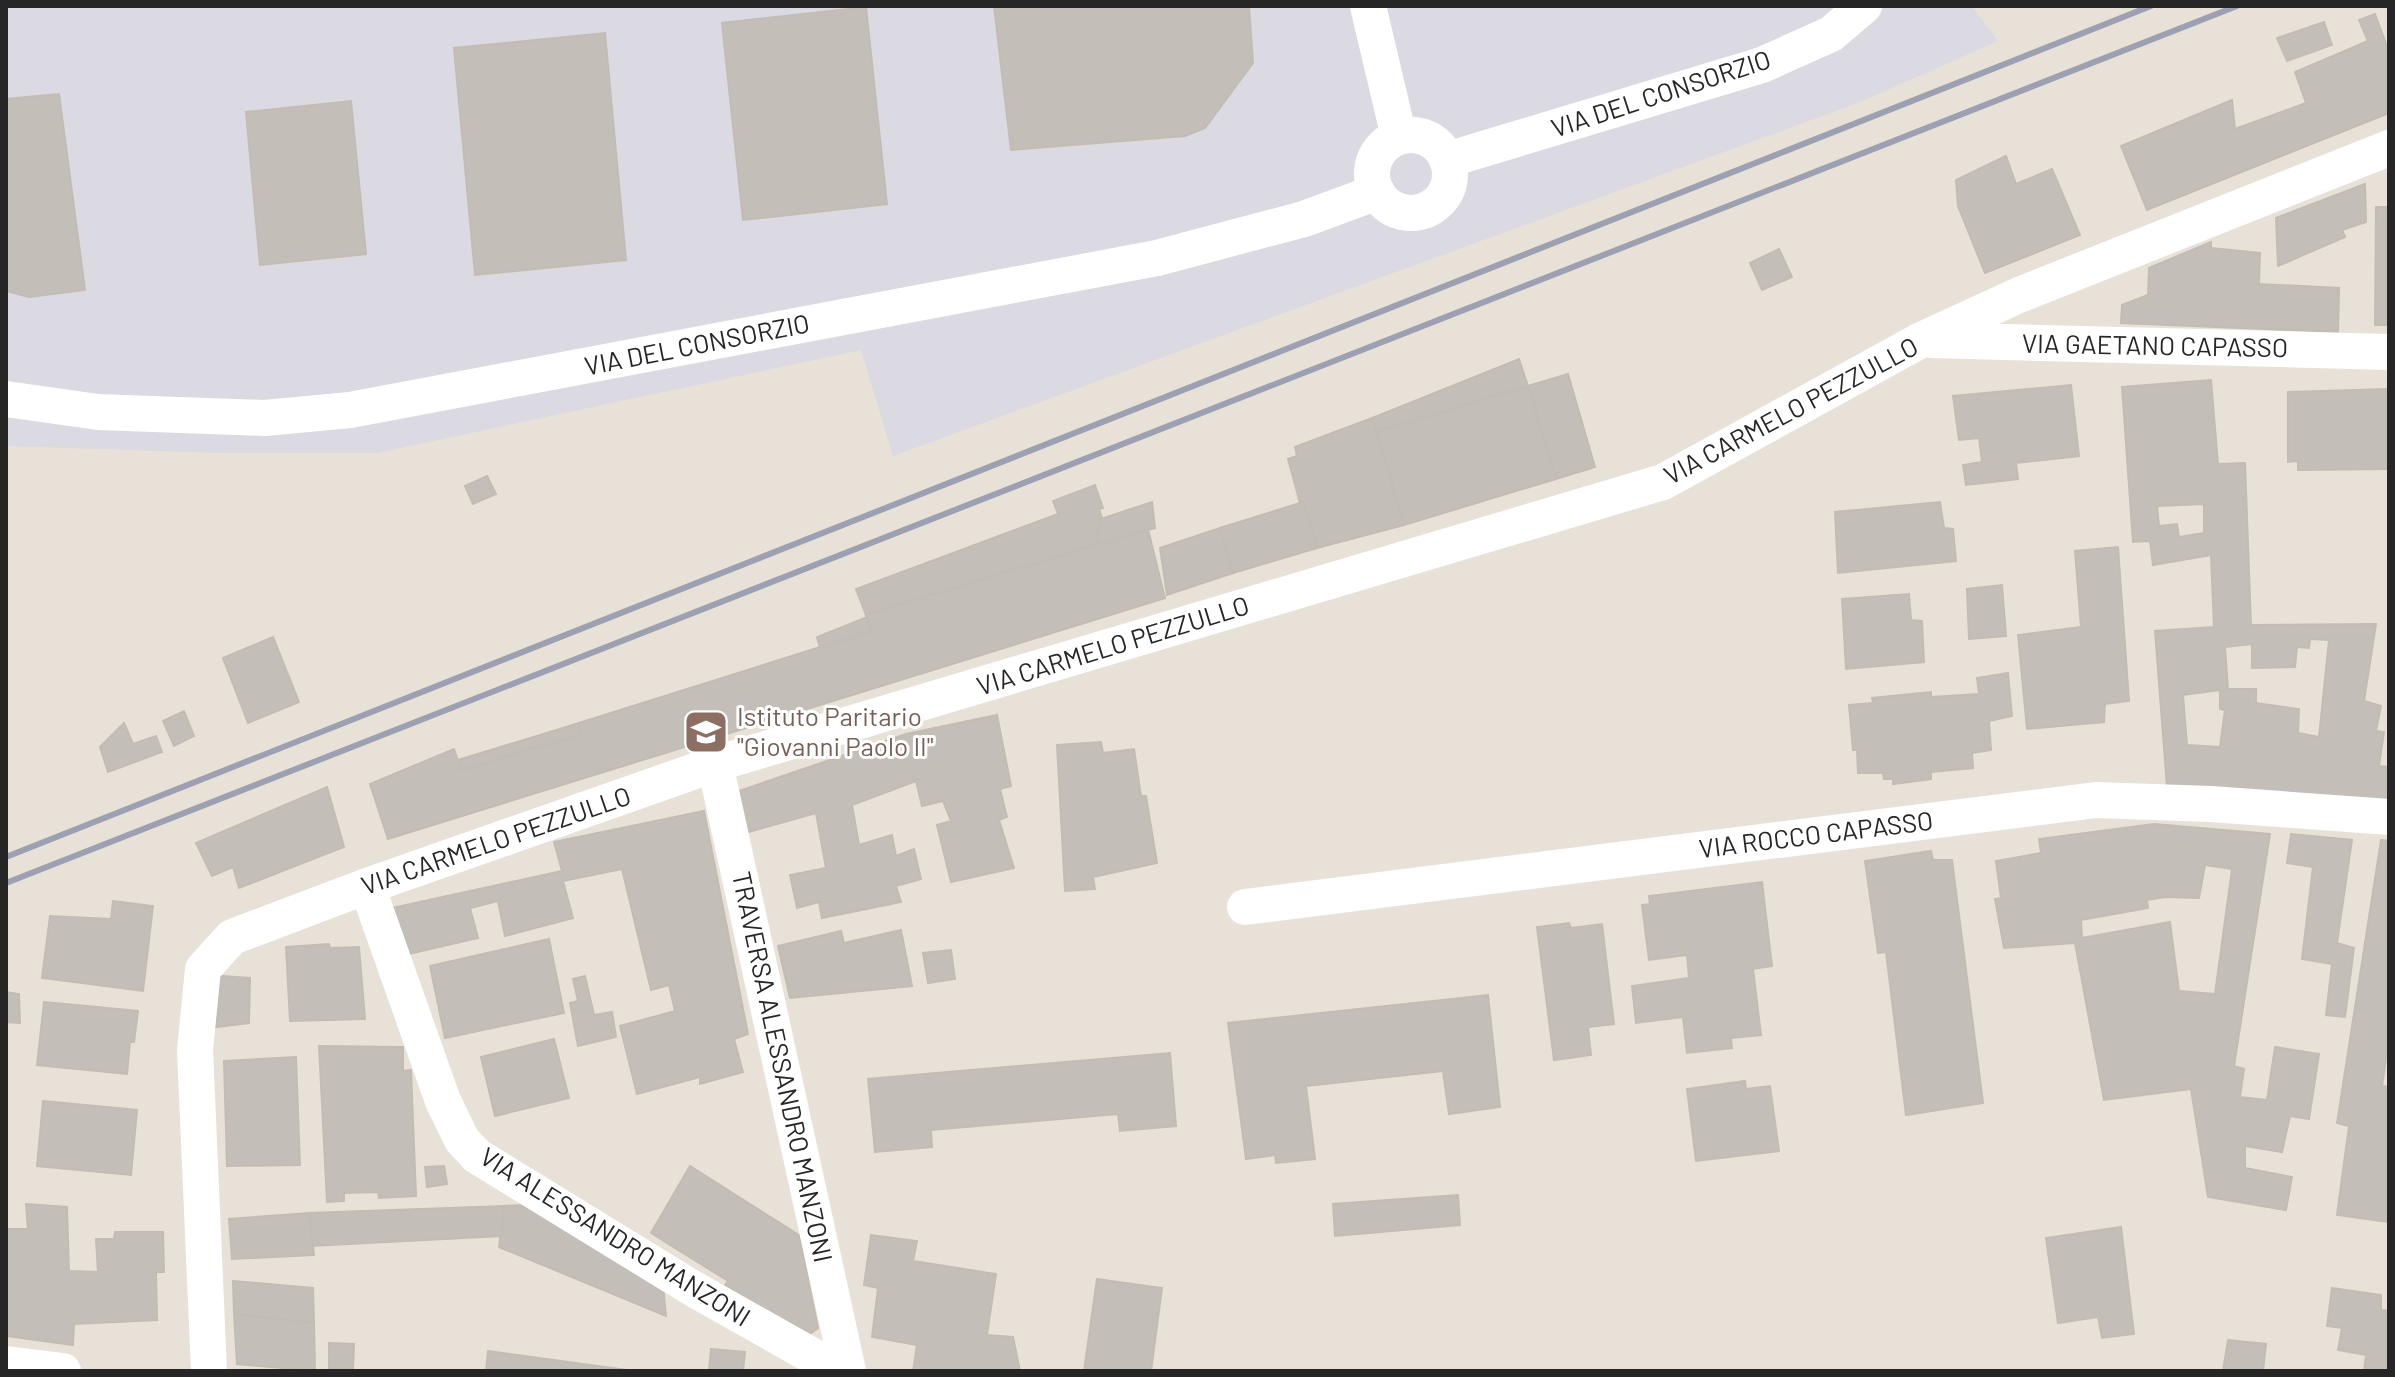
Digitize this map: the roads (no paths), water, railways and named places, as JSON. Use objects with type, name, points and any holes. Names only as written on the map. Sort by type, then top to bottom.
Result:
[{"type":"street","points":[[1368,6],[1399,137]]},
{"type":"street","name":"VIA DEL CONSORZIO","points":[[1447,160],[1762,65],[1831,34],[1864,6]]},
{"type":"street","points":[[1423,136],[1433,141],[1447,160],[1450,172],[1444,194],[1423,211],[1410,213],[1396,210],[1385,203],[1372,179],[1378,153],[1399,137],[1423,136]]},
{"type":"street","name":"VIA CARMELO PEZZULLO","points":[[209,1371],[195,1050],[203,969],[232,937],[367,886],[715,764],[1663,482],[1921,340],[2019,295],[2389,148]]},
{"type":"street","name":"VIA DEL CONSORZIO","points":[[6,399],[98,412],[250,418],[350,410],[1157,258],[1304,219],[1377,192]]},
{"type":"street","name":"VIA GAETANO CAPASSO","points":[[1921,340],[2389,352]]},
{"type":"street","name":"TRAVERSA ALESSANDRO MANZONI","points":[[715,764],[848,1371]]},
{"type":"street","name":"VIA ROCCO CAPASSO","points":[[1245,907],[2096,800],[2211,804],[2389,817]]},
{"type":"street","name":"VIA ALESSANDRO MANZONI","points":[[367,886],[443,1101],[462,1140],[477,1156],[692,1288],[839,1371]]},
{"type":"street","points":[[6,1364],[63,1371]]},
{"type":"railway","points":[[6,857],[2151,6]]},
{"type":"railway","points":[[6,883],[2237,6]]},
{"type":"place","name":"Istituto Paritario \"Giovanni Paolo II\"","points":[[706,732]]}]
